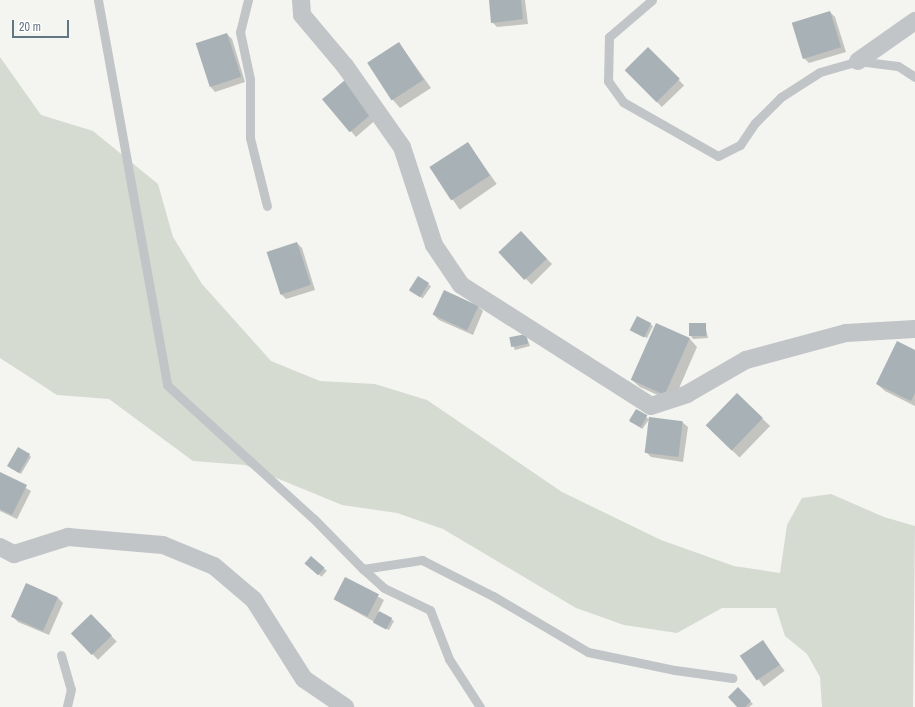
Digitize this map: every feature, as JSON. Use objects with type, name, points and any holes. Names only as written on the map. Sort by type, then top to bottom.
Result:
[{"type":"street","points":[[301,0],[302,15],[345,66],[402,147],[434,246],[461,285],[651,406],[687,394],[746,360],[846,333],[915,329]]},
{"type":"street","points":[[858,61],[915,21]]},
{"type":"street","points":[[0,547],[14,554],[68,537],[163,546],[214,566],[254,600],[304,679],[345,707]]},
{"type":"lane","points":[[98,0],[167,385],[314,519],[363,570],[384,588],[430,610],[449,659],[480,707]]},
{"type":"lane","points":[[248,0],[240,32],[250,79],[250,138],[267,206]]},
{"type":"lane","points":[[652,0],[609,37],[608,81],[623,102],[718,156],[740,146],[755,123],[781,97],[820,72],[858,61],[898,66],[915,77]]},
{"type":"lane","points":[[363,570],[422,560],[493,596],[588,652],[675,670],[732,678]]},
{"type":"lane","points":[[61,655],[71,689],[68,707]]},
{"type":"shaded area","points":[[0,57],[41,115],[93,131],[158,184],[173,237],[202,284],[271,361],[320,381],[375,384],[427,400],[562,492],[661,540],[734,566],[780,573],[787,525],[802,498],[831,494],[884,517],[915,526],[913,707],[822,707],[820,677],[807,654],[785,636],[776,608],[722,608],[677,633],[624,625],[576,608],[443,529],[397,513],[342,505],[245,465],[193,461],[109,399],[57,395],[0,358]]},
{"type":"building","points":[[489,0],[521,0],[523,19],[491,23]]},
{"type":"building","points":[[830,11],[841,47],[803,59],[792,23]]},
{"type":"building","points":[[227,33],[241,77],[210,87],[196,43]]},
{"type":"building","points":[[399,42],[424,80],[392,100],[367,63]]},
{"type":"building","points":[[648,47],[680,79],[656,102],[625,70]]},
{"type":"building","points":[[345,80],[373,113],[350,132],[322,99]]},
{"type":"building","points":[[468,142],[490,176],[451,201],[429,167]]},
{"type":"building","points":[[521,231],[547,259],[524,280],[498,252]]},
{"type":"building","points":[[297,242],[311,285],[280,295],[267,252]]},
{"type":"building","points":[[418,276],[429,283],[420,297],[409,290]]},
{"type":"building","points":[[444,290],[478,306],[467,331],[433,314]]},
{"type":"building","points":[[637,316],[651,323],[644,338],[630,330]]},
{"type":"building","points":[[656,323],[690,338],[665,395],[631,380]]},
{"type":"building","points":[[689,323],[706,323],[706,336],[689,336]]},
{"type":"building","points":[[526,334],[528,344],[511,347],[509,337]]},
{"type":"building","points":[[897,341],[915,350],[915,393],[911,401],[876,384]]},
{"type":"building","points":[[737,393],[763,418],[732,450],[706,425]]},
{"type":"building","points":[[636,409],[647,415],[641,428],[629,421]]},
{"type":"building","points":[[649,417],[683,421],[678,457],[645,453]]},
{"type":"building","points":[[18,447],[30,454],[19,473],[7,466]]},
{"type":"building","points":[[0,472],[27,485],[12,515],[0,509]]},
{"type":"building","points":[[311,556],[325,568],[318,575],[304,564]]},
{"type":"building","points":[[345,577],[379,594],[368,617],[334,599]]},
{"type":"building","points":[[26,583],[58,597],[43,631],[11,617]]},
{"type":"building","points":[[379,611],[392,618],[386,630],[373,622]]},
{"type":"building","points":[[91,614],[112,636],[92,655],[71,633]]},
{"type":"building","points":[[763,640],[780,665],[757,681],[740,656]]},
{"type":"building","points":[[738,687],[751,701],[745,707],[737,707],[728,697]]}]
